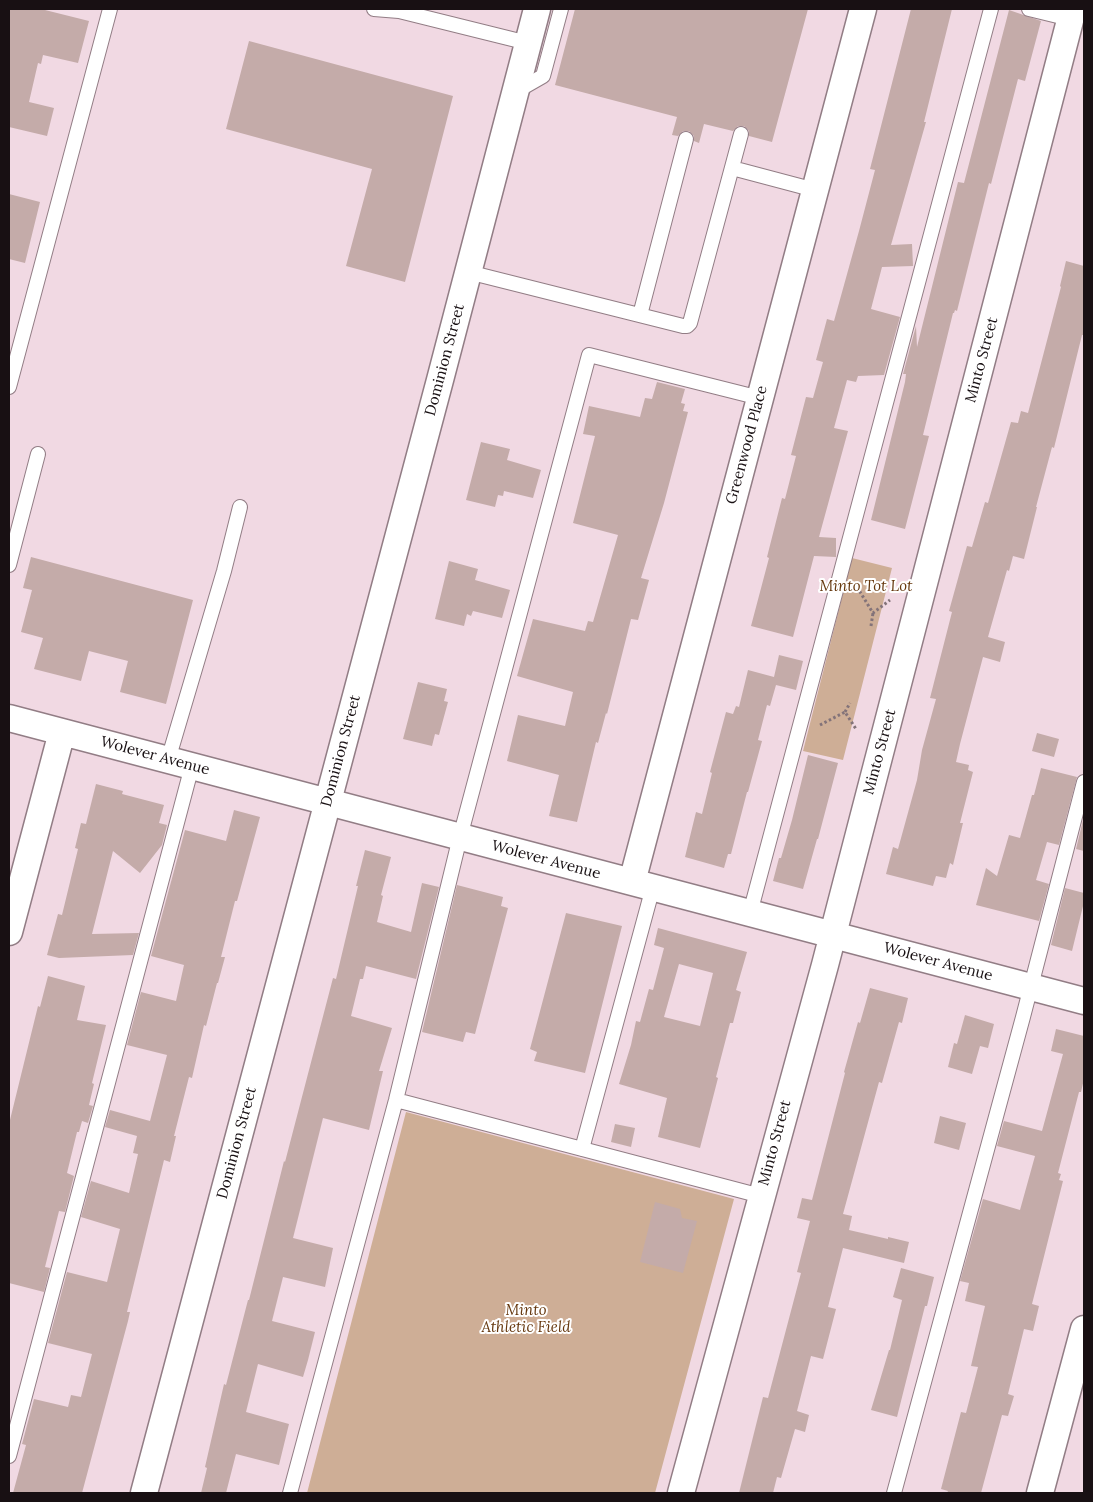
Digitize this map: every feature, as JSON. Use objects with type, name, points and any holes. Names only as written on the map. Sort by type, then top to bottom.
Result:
[{"type":"street","name":"Dominion Street","points":[[144,1493],[537,9]]},
{"type":"street","name":"Greenwood Place","points":[[642,885],[760,398],[863,9]]},
{"type":"street","name":"Minto Street","points":[[681,1493],[832,935],[1072,14]]},
{"type":"street","name":"Wolever Avenue","points":[[9,718],[1084,1001]]},
{"type":"street","points":[[9,932],[62,732]]},
{"type":"street","points":[[1040,1493],[1084,1329]]},
{"type":"lane","points":[[9,387],[110,9]]},
{"type":"lane","points":[[374,9],[399,11],[528,43]]},
{"type":"lane","points":[[515,92],[543,76],[561,9]]},
{"type":"lane","points":[[750,913],[991,9]]},
{"type":"lane","points":[[1029,9],[1072,14]]},
{"type":"lane","points":[[468,272],[687,326],[690,323],[741,134]]},
{"type":"lane","points":[[640,315],[686,139]]},
{"type":"lane","points":[[732,168],[815,190]]},
{"type":"lane","points":[[290,1493],[396,1100],[460,837],[589,355],[760,398]]},
{"type":"lane","points":[[9,566],[38,454]]},
{"type":"lane","points":[[9,1456],[180,763],[240,508]]},
{"type":"lane","points":[[894,1493],[1031,987],[1084,782]]},
{"type":"lane","points":[[582,1149],[642,885]]},
{"type":"lane","points":[[396,1100],[760,1196]]},
{"type":"path","points":[[843,566],[873,613],[871,626]]},
{"type":"path","points":[[873,613],[890,600]]},
{"type":"path","points":[[796,740],[826,721],[845,712],[850,703]]},
{"type":"path","points":[[845,712],[856,729]]},
{"type":"green space","name":"Minto Tot Lot","points":[[852,558],[892,568],[843,760],[803,751]]},
{"type":"green space","name":"Minto Athletic Field","points":[[406,1112],[734,1199],[655,1493],[307,1493]]},
{"type":"building","points":[[9,9],[41,9],[89,21],[78,63],[43,55],[41,64],[38,63],[29,102],[54,108],[47,136],[9,127]]},
{"type":"building","points":[[575,9],[808,9],[772,142],[749,136],[749,131],[744,126],[738,126],[733,131],[704,124],[699,143],[694,141],[694,136],[689,131],[683,131],[678,136],[672,135],[677,117],[555,85]]},
{"type":"building","points":[[911,9],[952,9],[924,122],[926,122],[891,245],[912,244],[913,266],[882,267],[871,309],[900,317],[884,375],[858,376],[856,382],[847,380],[834,428],[848,431],[819,537],[836,538],[836,557],[814,556],[793,637],[751,626],[782,498],[785,499],[796,456],[791,455],[806,397],[813,398],[823,362],[816,360],[827,319],[834,321],[875,170],[870,169]]},
{"type":"building","points":[[1009,10],[1041,21],[1025,81],[1018,79],[991,184],[989,183],[957,311],[955,310],[953,313],[923,435],[929,436],[905,529],[871,520],[905,382],[906,374],[903,374],[916,326],[917,347],[958,182],[964,183]]},
{"type":"building","points":[[249,41],[453,96],[405,282],[346,266],[372,169],[226,129]]},
{"type":"building","points":[[9,194],[40,202],[25,263],[9,259]]},
{"type":"building","points":[[1066,261],[1084,266],[1084,335],[1082,335],[1054,448],[1052,447],[1024,559],[1013,556],[1009,571],[1007,570],[988,637],[1005,642],[1000,662],[983,657],[960,744],[956,762],[969,765],[968,770],[973,772],[960,823],[963,823],[953,865],[950,863],[946,878],[936,876],[933,886],[886,874],[893,847],[898,849],[917,780],[922,750],[936,699],[930,698],[952,612],[949,611],[967,546],[972,547],[985,502],[988,503],[1011,422],[1018,423],[1021,411],[1028,413]]},
{"type":"building","points":[[657,382],[685,389],[681,403],[685,404],[683,411],[688,412],[664,503],[641,578],[649,580],[638,620],[631,619],[607,714],[598,743],[596,742],[577,822],[549,816],[559,775],[507,761],[518,715],[565,726],[573,692],[517,676],[533,619],[585,631],[588,621],[593,622],[618,535],[573,523],[595,436],[583,434],[589,406],[640,417],[645,398],[652,399]]},
{"type":"building","points":[[481,442],[510,449],[507,460],[541,470],[533,498],[504,491],[503,496],[498,495],[495,507],[466,500]]},
{"type":"building","points":[[31,557],[193,600],[166,704],[120,692],[128,661],[89,651],[81,681],[34,669],[43,638],[21,632],[32,590],[23,588]]},
{"type":"building","points":[[449,561],[478,569],[475,580],[510,590],[502,618],[473,611],[471,616],[467,614],[464,626],[435,619]]},
{"type":"building","points":[[779,655],[803,661],[796,690],[776,685],[770,706],[767,705],[758,740],[762,741],[731,854],[728,854],[724,868],[685,857],[696,812],[702,814],[712,773],[710,772],[726,712],[733,714],[736,706],[739,707],[748,670],[774,677]]},
{"type":"building","points":[[418,682],[447,689],[444,701],[448,702],[439,735],[435,734],[432,746],[403,739]]},
{"type":"building","points":[[1037,733],[1059,739],[1054,757],[1032,751]]},
{"type":"building","points":[[808,755],[838,763],[803,889],[773,881],[792,820]]},
{"type":"building","points":[[1041,768],[1077,777],[1059,845],[1047,842],[1036,880],[1049,884],[1039,921],[976,905],[986,868],[997,876],[1009,835],[1020,838]]},
{"type":"building","points":[[96,784],[123,791],[122,794],[164,805],[159,823],[167,825],[162,845],[140,873],[113,851],[92,934],[139,933],[133,955],[59,958],[47,955],[58,914],[62,915],[78,849],[75,848],[81,823],[86,824]]},
{"type":"building","points":[[234,810],[260,817],[237,901],[235,901],[221,957],[225,957],[218,983],[206,1026],[204,1025],[192,1078],[189,1077],[174,1136],[176,1136],[170,1162],[164,1160],[127,1312],[130,1312],[128,1321],[82,1493],[13,1493],[26,1445],[22,1444],[34,1399],[68,1407],[71,1395],[81,1397],[92,1354],[48,1343],[67,1272],[107,1282],[120,1229],[81,1217],[91,1181],[129,1193],[138,1154],[133,1153],[137,1136],[105,1127],[110,1110],[150,1121],[167,1055],[127,1045],[141,992],[176,1001],[184,965],[151,956],[185,830],[226,841]]},
{"type":"building","points":[[1084,816],[1084,851],[1076,849]]},
{"type":"building","points":[[365,850],[391,857],[381,895],[383,896],[377,922],[411,932],[422,883],[439,887],[416,979],[366,966],[363,979],[360,979],[351,1016],[392,1028],[379,1071],[383,1071],[369,1130],[323,1118],[293,1238],[333,1248],[325,1287],[283,1277],[272,1321],[315,1332],[308,1360],[303,1377],[258,1364],[246,1412],[289,1424],[279,1465],[236,1454],[226,1493],[201,1493],[224,1384],[226,1385],[249,1300],[333,978],[336,979]]},
{"type":"building","points":[[457,885],[503,897],[501,906],[508,908],[475,1034],[466,1032],[463,1042],[422,1032]]},
{"type":"building","points":[[1065,888],[1084,893],[1084,902],[1072,951],[1051,945]]},
{"type":"building","points":[[566,913],[622,926],[585,1073],[534,1061],[537,1052],[530,1049]]},
{"type":"building","points":[[658,928],[747,952],[736,990],[741,992],[733,1023],[730,1023],[700,1148],[658,1137],[667,1098],[619,1084],[636,1021],[640,1022],[649,989],[653,990],[664,948],[654,945]],"holes":[[[679,964],[713,973],[700,1026],[664,1017]]]},
{"type":"building","points":[[48,976],[85,986],[77,1020],[106,1025],[92,1083],[94,1084],[89,1105],[93,1106],[88,1123],[82,1121],[79,1132],[77,1132],[67,1173],[74,1176],[65,1212],[59,1211],[45,1267],[50,1268],[44,1292],[9,1283],[9,1124],[38,1006],[40,1007]]},
{"type":"building","points":[[870,988],[908,998],[902,1023],[899,1022],[882,1083],[879,1082],[843,1214],[852,1216],[849,1230],[909,1242],[904,1263],[843,1248],[828,1307],[836,1309],[823,1359],[811,1356],[797,1411],[809,1415],[805,1432],[795,1429],[781,1478],[777,1477],[773,1493],[739,1493],[763,1397],[768,1398],[801,1273],[797,1272],[810,1221],[797,1218],[802,1198],[812,1200],[844,1072]]},
{"type":"building","points":[[965,1015],[994,1024],[988,1048],[980,1046],[972,1074],[948,1067],[954,1043],[957,1044]]},
{"type":"building","points":[[1056,1029],[1084,1036],[1084,1079],[1058,1173],[1061,1174],[1059,1180],[1063,1181],[1032,1304],[1039,1306],[1033,1331],[1024,1329],[1008,1394],[1014,1396],[1008,1416],[1002,1415],[981,1493],[947,1493],[948,1491],[941,1489],[961,1412],[966,1413],[978,1367],[971,1366],[985,1306],[965,1301],[969,1283],[960,1281],[983,1199],[1020,1210],[1035,1156],[997,1146],[1004,1121],[1042,1131],[1063,1054],[1051,1051]]},
{"type":"building","points":[[940,1116],[966,1123],[959,1150],[934,1143]]},
{"type":"building","points":[[615,1124],[635,1128],[631,1147],[611,1142]]},
{"type":"building","points":[[655,1202],[680,1209],[682,1218],[697,1221],[683,1273],[640,1262]]},
{"type":"building","points":[[901,1268],[934,1277],[897,1417],[871,1410],[890,1350],[902,1300],[893,1297]]}]
